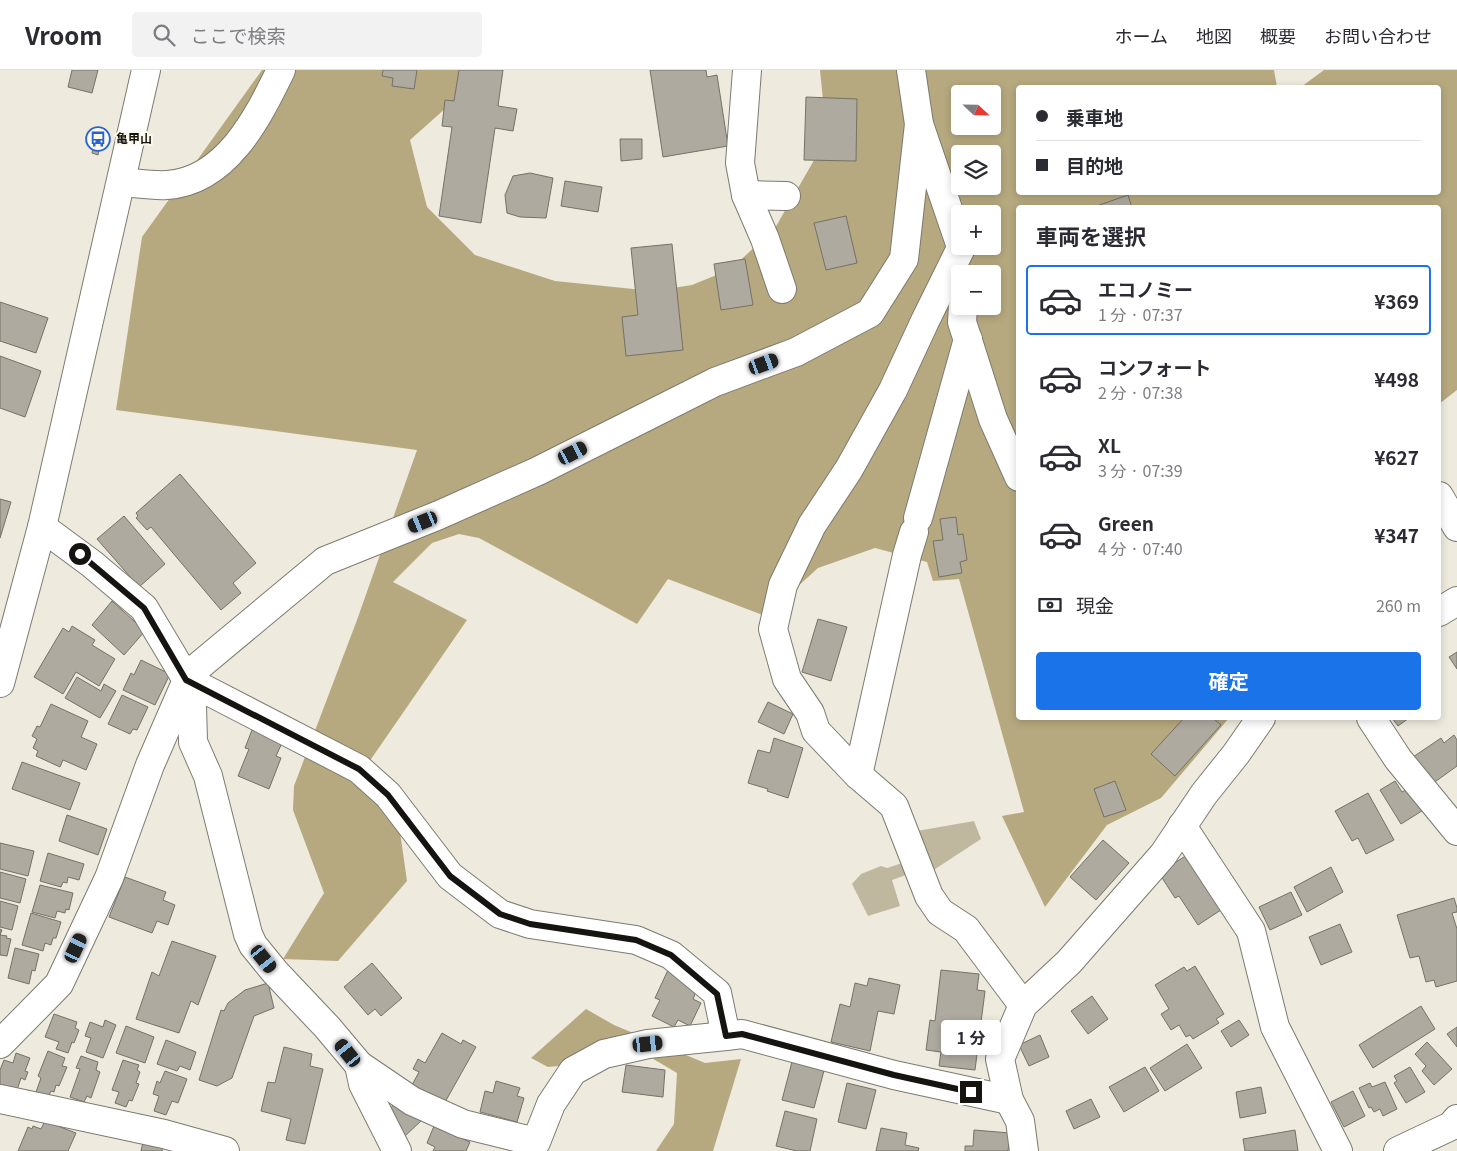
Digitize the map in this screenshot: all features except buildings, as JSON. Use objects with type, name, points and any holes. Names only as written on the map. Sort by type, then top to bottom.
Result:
[{"type":"street","points":[[0,683],[42,527],[146,70]]},
{"type":"street","points":[[121,182],[168,185],[200,177],[230,153],[260,112],[280,70]]},
{"type":"street","points":[[747,70],[740,163],[746,195],[765,239],[782,289]]},
{"type":"street","points":[[911,70],[919,124],[951,222]]},
{"type":"street","points":[[0,1044],[59,984],[109,878],[150,765],[186,680],[194,670],[325,561],[439,515],[538,471],[715,382],[796,352],[870,313],[904,259],[919,124]]},
{"type":"street","points":[[746,195],[786,196]]},
{"type":"street","points":[[960,255],[893,390],[849,469],[812,525],[783,585],[774,629],[787,680],[810,713],[816,731],[858,775],[894,806],[930,896],[940,912],[966,928],[1023,1004]]},
{"type":"street","points":[[962,315],[962,322],[993,419],[1016,470]]},
{"type":"street","points":[[858,775],[907,555],[968,339]]},
{"type":"street","points":[[1441,499],[1457,527]]},
{"type":"street","points":[[42,527],[92,564],[144,608],[186,680],[192,705],[194,742],[208,776],[248,934],[254,945],[275,972],[327,1027],[359,1066],[412,1101],[464,1124],[536,1142],[551,1104],[573,1071],[588,1062],[604,1054],[648,1044],[742,1034],[894,1075],[1009,1100]]},
{"type":"street","points":[[1441,611],[1457,602]]},
{"type":"street","points":[[186,680],[359,769],[388,795],[450,876],[500,914],[530,924],[636,940],[671,955],[717,994],[726,1036]]},
{"type":"street","points":[[1024,1151],[1020,1121],[1009,1100],[1000,1059],[1023,1004],[1070,962],[1163,856],[1204,794],[1236,754],[1260,720]]},
{"type":"street","points":[[1371,720],[1398,759],[1457,832]]},
{"type":"street","points":[[1182,826],[1251,931],[1274,1028],[1338,1151]]},
{"type":"street","points":[[359,1066],[363,1084],[398,1151]]},
{"type":"street","points":[[0,1099],[164,1134],[225,1151]]},
{"type":"street","points":[[1398,1151],[1451,1126],[1457,1119]]},
{"type":"shaded area","points":[[262,70],[504,70],[456,99],[410,140],[427,207],[475,255],[555,281],[653,291],[692,285],[731,269],[775,228],[813,162],[826,130],[820,70],[1274,70],[1277,85],[1016,85],[1016,195],[1441,195],[1441,85],[1304,85],[1324,70],[1457,70],[1457,390],[1441,402],[1441,205],[1016,205],[1016,720],[1227,720],[1161,798],[1107,825],[1045,907],[1002,816],[1024,812],[959,579],[933,581],[927,562],[875,548],[818,568],[765,616],[668,579],[637,624],[479,538],[459,534],[432,543],[393,582],[467,620],[358,778],[398,818],[407,881],[338,961],[283,959],[324,893],[293,810],[294,786],[357,620],[417,450],[116,410],[142,237]]},
{"type":"shaded area","points":[[974,821],[981,839],[926,875],[911,832]]},
{"type":"shaded area","points":[[908,861],[912,873],[892,880],[900,906],[868,916],[852,884],[861,874],[881,866],[887,868]]},
{"type":"shaded area","points":[[586,1009],[614,1025],[705,1063],[741,1059],[713,1151],[656,1151],[674,1124],[677,1073],[650,1057],[548,1067],[531,1058]]},
{"type":"place","name":"亀甲山","points":[[98,139]]},
{"type":"route","points":[[80,554],[144,608],[186,680],[359,769],[388,795],[450,876],[500,914],[530,924],[636,940],[671,955],[717,994],[726,1036],[742,1034],[894,1075],[971,1092]]}]
